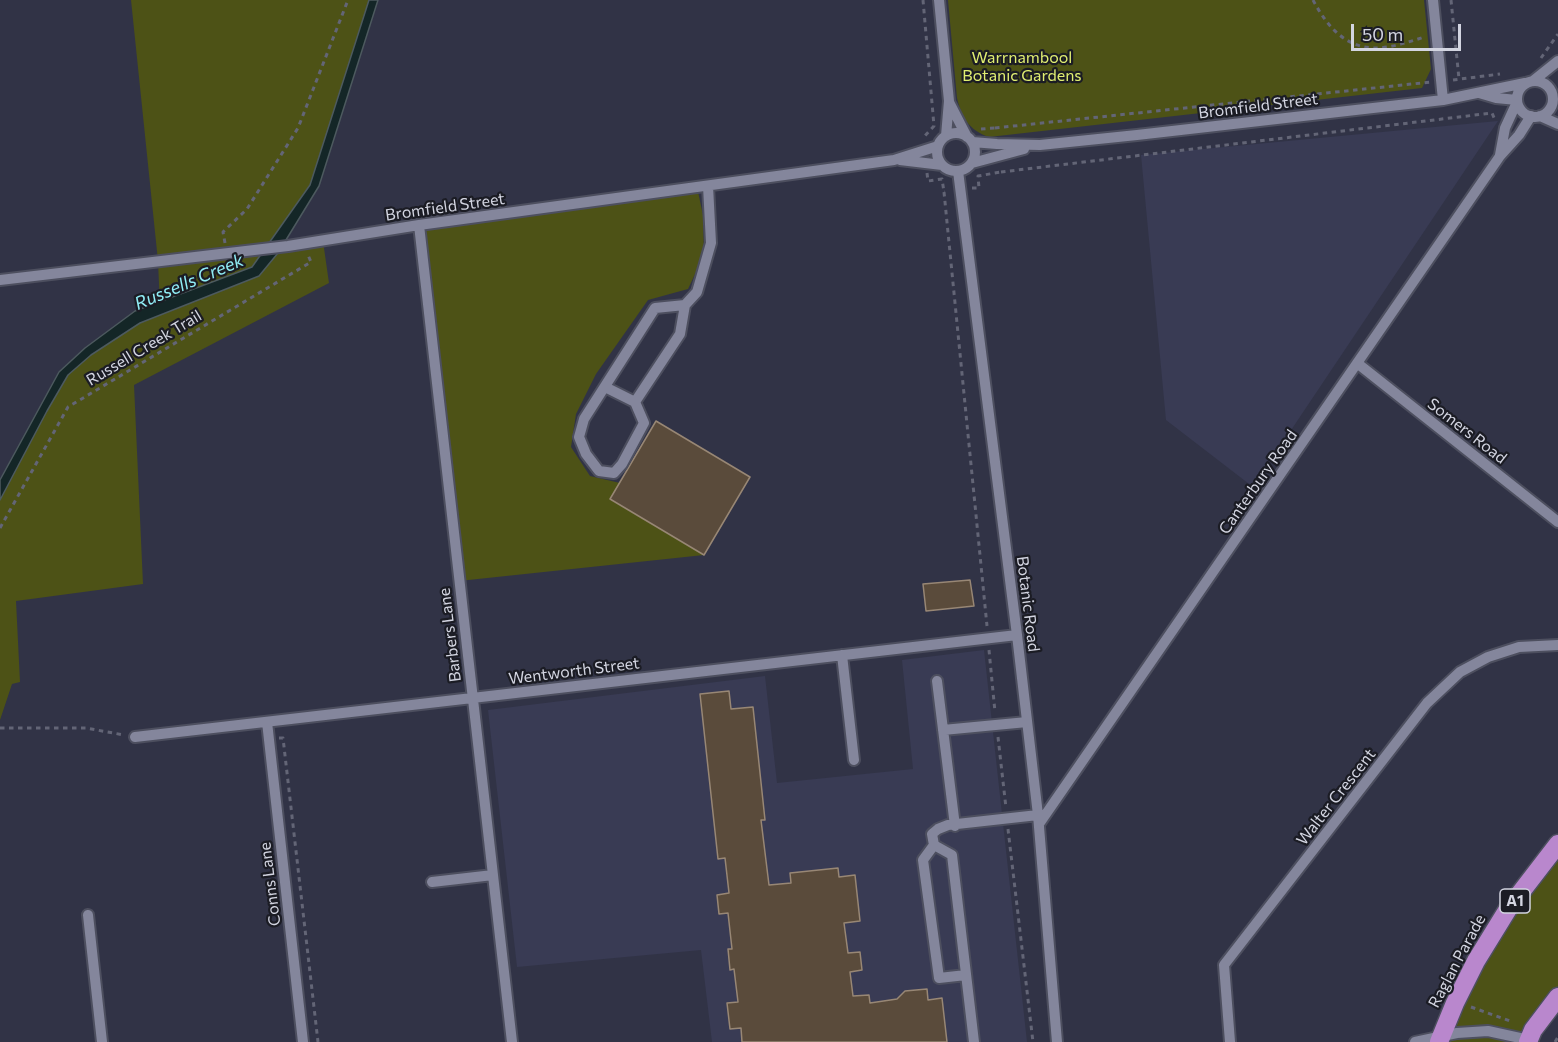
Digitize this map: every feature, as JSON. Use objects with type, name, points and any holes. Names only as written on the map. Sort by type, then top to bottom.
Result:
[{"type":"highway","name":"Raglan Parade","points":[[1442,1040],[1455,1004],[1476,961],[1508,909],[1558,844]]},
{"type":"highway","points":[[1530,1038],[1558,997]]},
{"type":"street","points":[[939,0],[949,102],[946,136]]},
{"type":"street","points":[[1433,0],[1443,100]]},
{"type":"street","points":[[1555,65],[1519,91],[1517,101],[1522,111],[1558,124]]},
{"type":"street","points":[[1535,116],[1550,109],[1558,80]]},
{"type":"street","name":"Bromfield Street","points":[[972,162],[997,150],[1443,100],[1529,82]]},
{"type":"street","points":[[1529,82],[1544,83],[1554,97]]},
{"type":"street","name":"Bromfield Street","points":[[1479,93],[1517,101]]},
{"type":"street","name":"Canterbury Road","points":[[1500,156],[1505,128],[1517,101]]},
{"type":"street","points":[[949,102],[969,139],[975,152],[972,162],[964,170],[952,171],[942,165],[937,153],[938,146],[946,136],[956,133],[969,139]]},
{"type":"street","name":"Canterbury Road","points":[[1038,820],[1500,156],[1535,116]]},
{"type":"street","name":"Bromfield Street","points":[[969,139],[997,150]]},
{"type":"street","name":"Bromfield Street","points":[[0,280],[288,246],[419,225],[894,160],[938,146]]},
{"type":"street","name":"Bromfield Street","points":[[894,160],[942,165]]},
{"type":"street","name":"Botanic Road","points":[[958,171],[1027,722],[1038,820],[1057,1042]]},
{"type":"street","points":[[635,402],[680,334],[685,305],[697,292],[711,243],[708,186]]},
{"type":"street","name":"Barbers Lane","points":[[419,225],[512,1042]]},
{"type":"street","points":[[605,387],[635,402],[644,423],[622,464],[614,473],[599,471],[586,454],[579,437],[584,418],[655,308],[685,305]]},
{"type":"street","name":"Somers Road","points":[[1357,363],[1558,522]]},
{"type":"street","name":"Wentworth Street","points":[[135,737],[1017,635]]},
{"type":"street","name":"Walter Crescent","points":[[1230,1042],[1224,965],[1427,703],[1460,672],[1488,657],[1519,647],[1558,645]]},
{"type":"street","points":[[842,655],[854,760]]},
{"type":"street","points":[[937,681],[955,826]]},
{"type":"street","name":"Conns Lane","points":[[267,722],[303,1042]]},
{"type":"street","points":[[943,730],[1027,722]]},
{"type":"street","points":[[966,975],[939,978],[923,860],[934,845],[932,834],[948,825],[1007,819],[1038,820]]},
{"type":"street","points":[[934,845],[952,855],[974,1042]]},
{"type":"street","points":[[432,882],[493,875]]},
{"type":"street","points":[[88,915],[102,1042]]},
{"type":"street","points":[[1415,1042],[1442,1040],[1457,1033],[1488,1031],[1530,1038]]},
{"type":"path","points":[[227,252],[223,232],[247,209],[298,128],[348,0]]},
{"type":"path","points":[[923,0],[934,126],[922,139],[923,150]]},
{"type":"path","points":[[1313,0],[1321,15],[1342,38],[1362,47],[1386,48],[1428,36]]},
{"type":"path","points":[[1450,0],[1459,79]]},
{"type":"path","points":[[1555,65],[1539,62],[1558,34]]},
{"type":"path","points":[[976,128],[995,128],[1500,74]]},
{"type":"path","points":[[944,192],[979,188],[978,176],[1001,172],[1492,113],[1496,124],[1505,128]]},
{"type":"path","points":[[933,114],[947,114]]},
{"type":"path","points":[[995,128],[1001,172]]},
{"type":"path","points":[[926,162],[928,181],[942,179],[944,192],[997,725],[1033,1042]]},
{"type":"path","name":"Russell Creek Trail","points":[[0,528],[68,407],[311,262],[306,250]]},
{"type":"path","points":[[0,728],[86,728],[135,737]]},
{"type":"path","points":[[269,739],[283,738],[318,1042]]},
{"type":"path","points":[[1455,1004],[1476,1008],[1530,1038]]},
{"type":"path","points":[[1556,1042],[1558,1037]]},
{"type":"shaded area","points":[[369,0],[378,0],[319,186],[278,253],[259,276],[140,323],[91,355],[68,375],[0,500],[0,480],[59,372],[85,348],[135,311],[252,267],[310,185]]},
{"type":"shaded area","points":[[1498,121],[1253,487],[1166,420],[1141,155]]},
{"type":"shaded area","points":[[984,650],[1027,1042],[712,1042],[701,950],[517,967],[488,710],[765,676],[777,783],[913,769],[902,660]]},
{"type":"green space","points":[[131,0],[371,0],[313,186],[265,247],[323,241],[329,283],[134,385],[143,584],[16,601],[20,682],[12,684],[0,720],[0,489],[62,375],[160,308],[158,261]]},
{"type":"green space","name":"Warrnambool Botanic Gardens","points":[[948,0],[1424,0],[1431,69],[1422,88],[989,137],[971,127],[959,105]]},
{"type":"green space","points":[[697,187],[703,215],[704,255],[688,289],[648,300],[596,374],[576,414],[571,447],[590,476],[620,483],[611,500],[704,555],[459,581],[419,225]]},
{"type":"green space","points":[[1558,844],[1558,999],[1528,1042],[1439,1042],[1455,1003]]},
{"type":"building","points":[[656,421],[750,477],[704,555],[610,499]]},
{"type":"building","points":[[970,580],[974,606],[926,611],[923,584]]},
{"type":"building","points":[[729,691],[731,709],[753,707],[765,820],[761,820],[769,885],[791,883],[790,873],[838,868],[839,877],[855,875],[860,921],[844,923],[848,953],[860,952],[862,970],[850,972],[853,996],[869,995],[870,1003],[897,999],[905,991],[927,989],[928,1000],[942,998],[947,1042],[742,1042],[741,1028],[730,1029],[727,1003],[738,1002],[734,969],[730,970],[728,949],[732,949],[728,913],[719,914],[717,895],[729,893],[725,858],[718,859],[700,694]]},
{"type":"water label","name":"Russells Creek","points":[[189,282]]}]
